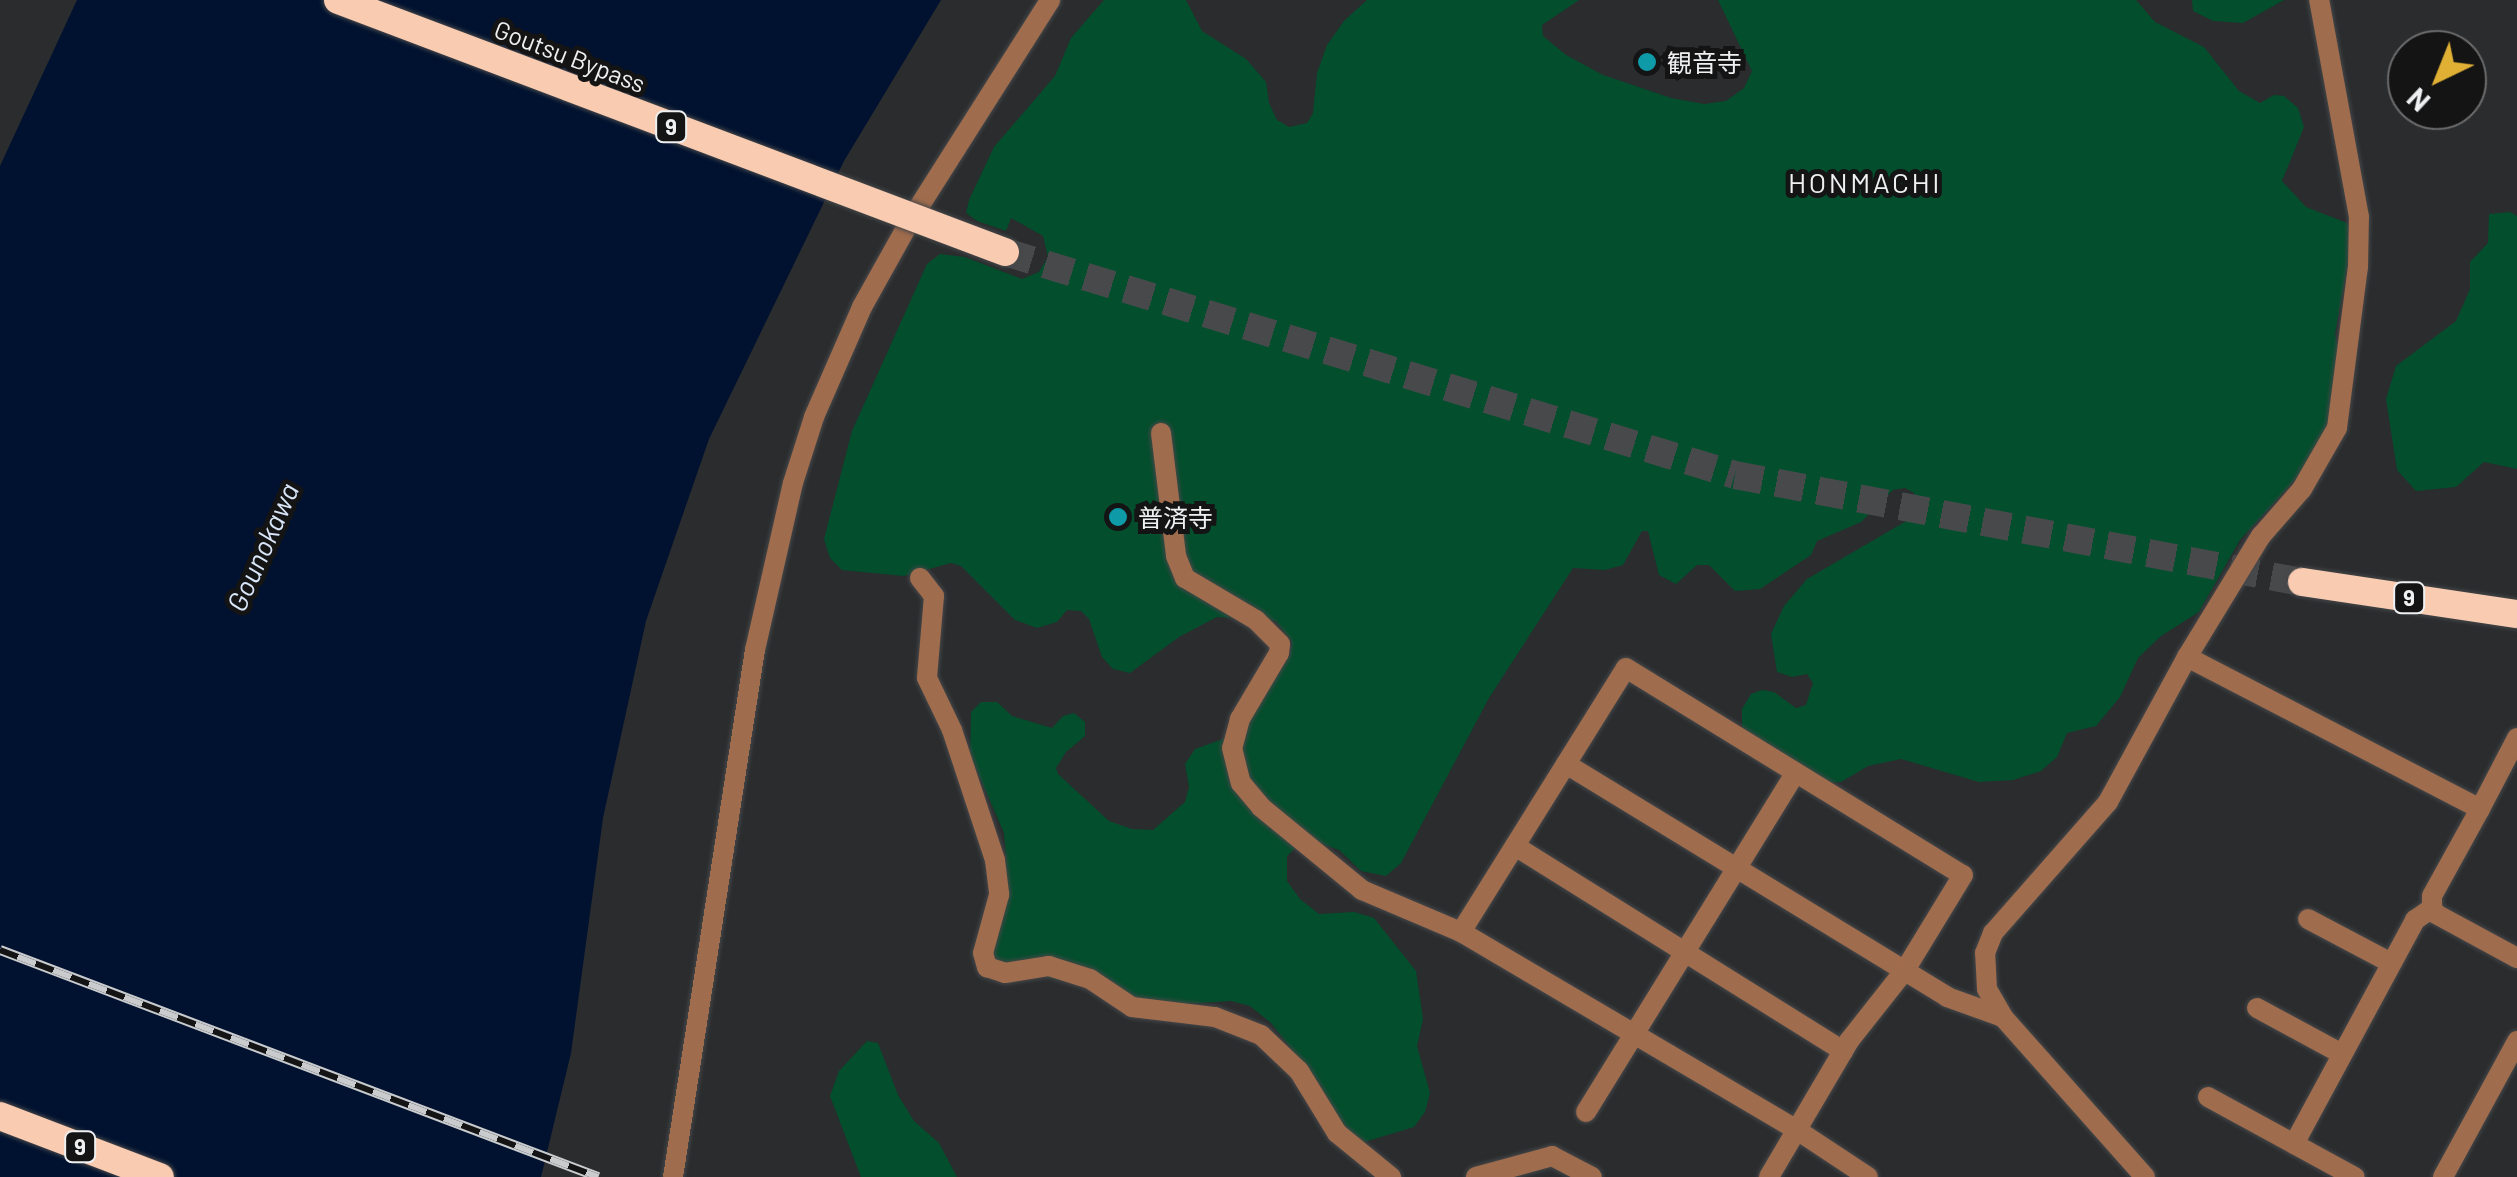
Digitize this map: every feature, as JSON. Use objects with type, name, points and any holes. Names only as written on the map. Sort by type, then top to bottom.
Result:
[{"type":"highway","name":"Goutsu Bypass","points":[[338,0],[484,56]]},
{"type":"highway","name":"Goutsu Bypass","points":[[539,76],[1004,252]]},
{"type":"highway","name":"9","points":[[2302,582],[2517,614]]},
{"type":"highway","name":"9","points":[[0,1116],[160,1177]]},
{"type":"street","points":[[673,1177],[755,650],[794,483],[840,351],[901,218],[1050,0]]},
{"type":"street","points":[[2145,1177],[2003,1017],[1987,989],[1985,952],[1993,933],[2108,802],[2187,656],[2261,536],[2318,465],[2337,428],[2344,400],[2359,217],[2320,0]]},
{"type":"street","points":[[484,56],[901,218]]},
{"type":"street","points":[[1161,433],[1176,556],[1185,578],[1256,620],[1280,644],[1279,653],[1236,728],[1233,763],[1242,784],[1261,807],[1362,890],[1461,932],[1798,1130],[1868,1177]]},
{"type":"street","points":[[920,578],[934,596],[927,678],[952,730],[995,860],[998,896],[983,953],[988,967],[1005,973],[1049,966],[1090,979],[1132,1007],[1215,1016],[1261,1035],[1288,1057],[1337,1132],[1391,1177]]},
{"type":"street","points":[[2187,656],[2480,810]]},
{"type":"street","points":[[1461,932],[1626,668],[1963,875],[1904,970],[1843,1052],[1769,1177]]},
{"type":"street","points":[[2432,908],[2432,896],[2517,738]]},
{"type":"street","points":[[1566,764],[1947,996],[2003,1017]]},
{"type":"street","points":[[1586,1112],[1795,774]]},
{"type":"street","points":[[1514,846],[1843,1052]]},
{"type":"street","points":[[2432,908],[2517,958]]},
{"type":"street","points":[[2294,1144],[2415,920],[2432,908]]},
{"type":"street","points":[[2308,919],[2392,963]]},
{"type":"street","points":[[2257,1008],[2342,1054]]},
{"type":"street","points":[[2443,1177],[2517,1042]]},
{"type":"street","points":[[2208,1098],[2355,1177]]},
{"type":"street","points":[[1476,1177],[1552,1156],[1592,1177]]},
{"type":"green space","points":[[1104,0],[1186,0],[1202,31],[1246,59],[1266,82],[1277,120],[1289,127],[1307,123],[1313,113],[1317,73],[1327,45],[1344,21],[1367,0],[1579,0],[1542,25],[1543,36],[1566,55],[1603,75],[1671,98],[1704,104],[1726,101],[1744,88],[1752,71],[1718,0],[2136,0],[2155,22],[2204,47],[2239,91],[2260,103],[2274,95],[2284,96],[2298,108],[2304,127],[2282,181],[2306,207],[2347,223],[2352,240],[2335,334],[2339,350],[2331,424],[2302,472],[2240,540],[2199,612],[2161,636],[2138,658],[2120,697],[2096,726],[2067,733],[2057,757],[2041,771],[2013,780],[1979,782],[1901,759],[1868,766],[1841,782],[1821,783],[1742,728],[1742,709],[1751,694],[1762,690],[1774,692],[1796,708],[1806,705],[1813,683],[1807,674],[1792,677],[1777,672],[1771,634],[1784,606],[1807,579],[1908,520],[1916,506],[1914,493],[1905,488],[1893,490],[1861,522],[1817,541],[1811,555],[1760,589],[1735,591],[1709,565],[1697,565],[1676,584],[1659,575],[1648,531],[1642,531],[1623,565],[1605,570],[1573,568],[1489,698],[1401,863],[1386,876],[1361,871],[1339,850],[1306,838],[1287,856],[1287,881],[1300,899],[1319,914],[1354,912],[1374,918],[1416,971],[1423,1019],[1417,1046],[1430,1093],[1425,1112],[1414,1127],[1361,1143],[1341,1122],[1320,1085],[1271,1023],[1250,1006],[1231,1001],[1169,1005],[988,964],[1006,858],[1004,833],[970,755],[971,712],[981,702],[997,702],[1012,716],[1052,728],[1063,716],[1074,713],[1085,722],[1085,736],[1066,752],[1056,768],[1058,774],[1109,821],[1132,829],[1153,830],[1185,802],[1189,787],[1185,764],[1195,749],[1240,733],[1290,655],[1292,642],[1276,621],[1217,617],[1179,637],[1130,673],[1113,669],[1102,657],[1089,619],[1081,611],[1067,610],[1057,622],[1037,628],[1015,620],[961,566],[951,563],[904,576],[842,570],[830,558],[824,539],[852,431],[927,264],[940,254],[965,257],[1022,279],[1039,272],[1048,257],[1043,236],[1011,218],[1006,231],[966,213],[994,147],[1055,76],[1071,38]]},
{"type":"green space","points":[[2192,0],[2284,0],[2243,23],[2213,21],[2193,11]]},
{"type":"green space","points":[[2510,212],[2517,216],[2517,469],[2484,462],[2456,487],[2416,491],[2397,470],[2386,399],[2396,366],[2456,321],[2470,289],[2470,262],[2488,243],[2489,214]]},
{"type":"green space","points":[[867,1041],[878,1043],[898,1095],[914,1121],[939,1143],[957,1177],[861,1177],[830,1096],[839,1071]]},
{"type":"water","name":"Gounokawa","points":[[77,0],[941,0],[844,161],[709,439],[646,621],[603,818],[571,1053],[541,1177],[0,1177],[0,166]]},
{"type":"tunnel","points":[[1005,252],[1735,475],[2302,582]]},
{"type":"railway","points":[[0,950],[598,1177]]},
{"type":"place","name":"観音寺","points":[[1647,62]]},
{"type":"place","name":"普済寺","points":[[1118,517]]},
{"type":"district","name":"HONMACHI","points":[[1865,182]]}]
